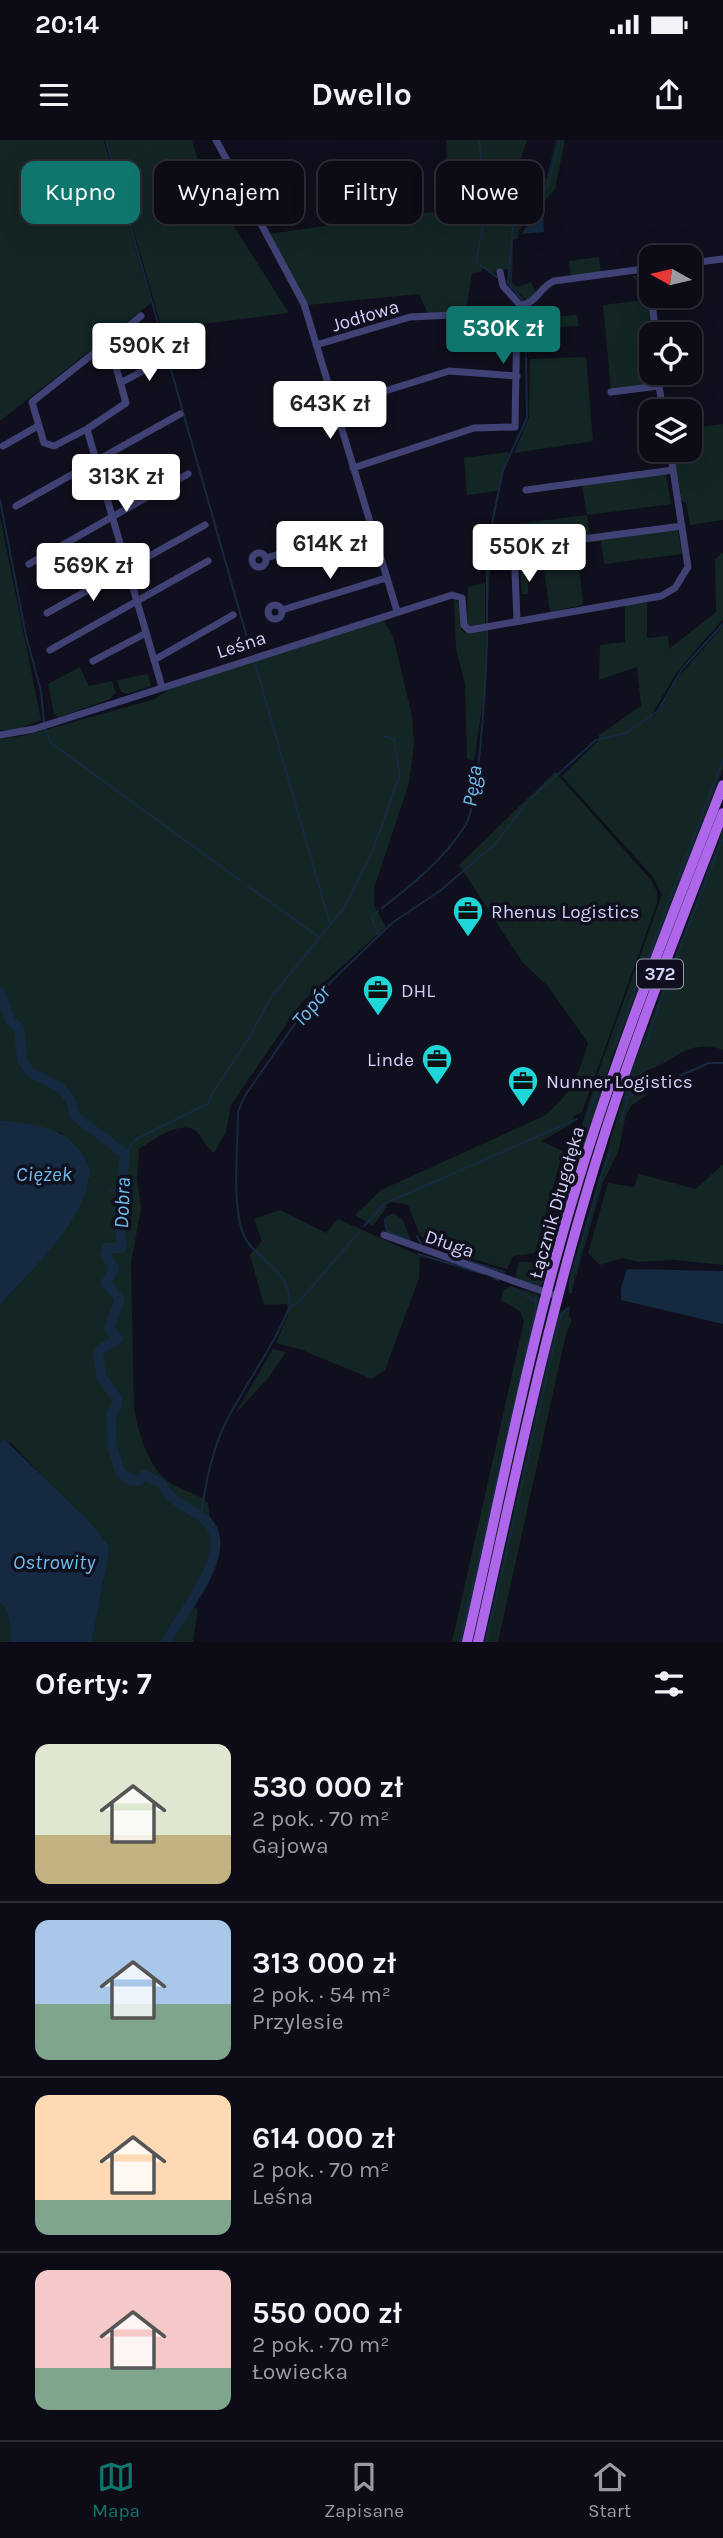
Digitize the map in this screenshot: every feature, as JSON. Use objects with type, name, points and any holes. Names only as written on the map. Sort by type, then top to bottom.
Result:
[{"type":"main road","name":"Łącznik Długołęka","points":[[478,1642],[572,1199],[620,1052],[723,785]]},
{"type":"main road","name":"Łącznik Długołęka","points":[[467,1642],[553,1296],[617,1095],[723,813]]},
{"type":"street","points":[[216,140],[304,304],[397,611]]},
{"type":"street","points":[[702,262],[723,259]]},
{"type":"street","points":[[522,307],[554,281],[639,269]]},
{"type":"street","points":[[353,468],[469,430],[515,427],[522,307],[501,277]]},
{"type":"street","name":"Jodłowa","points":[[316,345],[410,317],[522,307]]},
{"type":"street","points":[[109,342],[122,382],[125,405],[87,429],[50,447],[44,443],[32,402],[141,316]]},
{"type":"street","points":[[122,382],[163,360]]},
{"type":"street","points":[[334,407],[449,371],[517,376]]},
{"type":"street","points":[[611,391],[659,386],[661,399]]},
{"type":"street","points":[[16,506],[180,414]]},
{"type":"street","points":[[3,446],[38,426]]},
{"type":"street","points":[[87,429],[162,687]]},
{"type":"street","points":[[672,462],[682,526],[688,567],[675,588],[661,596],[517,620],[514,548],[682,526]]},
{"type":"street","points":[[526,490],[673,470]]},
{"type":"street","points":[[29,564],[188,474]]},
{"type":"street","points":[[47,613],[205,525]]},
{"type":"street","points":[[266,558],[371,526]]},
{"type":"street","points":[[50,650],[208,561]]},
{"type":"street","points":[[282,610],[386,578]]},
{"type":"street","name":"Leśna","points":[[0,735],[34,729],[397,611],[458,595],[464,602],[466,628],[517,620]]},
{"type":"street","points":[[154,660],[233,615]]},
{"type":"street","points":[[93,662],[146,633]]},
{"type":"street","name":"Długa","points":[[384,1235],[553,1296]]},
{"type":"green space","points":[[0,140],[104,140],[110,161],[21,161],[21,224],[128,224],[151,303],[0,421]]},
{"type":"green space","points":[[107,140],[192,140],[198,161],[154,161],[154,224],[232,224],[289,313],[162,329],[131,224],[140,224],[140,161],[113,161]]},
{"type":"green space","points":[[446,140],[527,140],[520,161],[447,161]]},
{"type":"green space","points":[[556,140],[565,140],[555,189],[543,203],[543,182],[547,177]]},
{"type":"green space","points":[[436,212],[436,224],[524,224],[519,230],[518,239],[513,240],[512,283],[517,287],[531,282],[536,293],[531,301],[526,300],[509,283],[510,268],[493,273],[483,268],[481,272],[472,273],[466,311],[428,313],[419,294],[308,305],[316,337],[270,234],[337,224],[422,224],[422,213]]},
{"type":"green space","points":[[599,257],[601,272],[571,276],[569,261]]},
{"type":"green space","points":[[639,300],[639,308],[649,308],[651,322],[639,322],[639,385],[651,385],[611,389],[603,305]]},
{"type":"green space","points":[[577,315],[579,326],[534,328],[534,318]]},
{"type":"green space","points":[[586,357],[593,441],[514,453],[529,417],[530,359]]},
{"type":"green space","points":[[723,424],[723,520],[690,525],[686,503],[682,501],[675,462],[702,462],[702,427]]},
{"type":"green space","points":[[509,452],[497,491],[467,495],[464,458]]},
{"type":"green space","points":[[666,473],[671,504],[587,515],[582,485]]},
{"type":"green space","points":[[587,515],[590,535],[677,525],[682,554],[604,564],[601,541],[564,546],[567,568],[579,567],[583,601],[582,605],[550,612],[544,571],[528,573],[528,594],[522,594],[517,536],[511,536],[512,568],[490,570],[487,623],[488,552],[493,527]]},
{"type":"green space","points":[[0,516],[41,720],[15,730],[0,730]]},
{"type":"green space","points":[[723,552],[723,619],[677,672],[652,714],[653,717],[659,711],[680,675],[723,626],[723,769],[612,1059],[544,1282],[539,1287],[515,1278],[519,1262],[535,1262],[543,1254],[602,1061],[662,895],[653,877],[562,776],[599,740],[599,735],[641,706],[637,667],[599,680],[600,645],[625,642],[625,605],[647,602],[647,638],[668,636],[669,649],[716,612],[715,559]]},
{"type":"green space","points":[[485,583],[485,624],[470,626],[467,621],[468,587]]},
{"type":"green space","points":[[454,599],[461,605],[461,628],[464,633],[486,629],[485,687],[474,761],[467,759],[465,684],[456,649]]},
{"type":"green space","points":[[382,618],[393,636],[412,716],[414,745],[409,783],[374,888],[374,905],[386,927],[301,1003],[231,1105],[226,1132],[214,1153],[196,1131],[189,1128],[166,1132],[139,1149],[137,1178],[141,1209],[131,1263],[134,1408],[141,1438],[155,1467],[169,1482],[208,1503],[213,1551],[202,1576],[173,1622],[180,1624],[192,1607],[198,1609],[193,1642],[92,1642],[110,1547],[91,1523],[75,1511],[11,1443],[0,1441],[0,1305],[64,1231],[83,1197],[89,1179],[62,1133],[0,1120],[0,739],[27,735],[155,699],[172,687]]},
{"type":"green space","points":[[80,667],[89,686],[112,681],[116,693],[108,700],[59,717],[54,714],[48,684]]},
{"type":"green space","points":[[148,674],[151,686],[127,694],[121,692],[117,680]]},
{"type":"green space","points":[[555,772],[651,880],[657,892],[657,903],[582,1112],[574,1116],[572,1124],[541,1141],[563,1151],[535,1253],[513,1256],[507,1269],[434,1247],[420,1235],[408,1205],[386,1201],[387,1207],[373,1226],[355,1215],[381,1190],[544,1116],[561,1101],[577,1074],[588,1043],[548,986],[523,963],[459,865]]},
{"type":"green space","points":[[723,829],[723,1050],[711,1047],[691,1049],[646,1071],[643,1080],[647,1095],[632,1105],[626,1114],[618,1153],[603,1182],[571,1294],[568,1292],[570,1275],[631,1072]]},
{"type":"green space","points":[[723,1164],[723,1265],[674,1260],[637,1262],[623,1258],[600,1265],[588,1253],[608,1183],[634,1187],[639,1174],[696,1189]]},
{"type":"green space","points":[[280,1210],[326,1233],[338,1219],[420,1256],[419,1278],[385,1370],[372,1379],[302,1350],[276,1343],[288,1315],[287,1304],[264,1305],[250,1255],[262,1241],[254,1219]]},
{"type":"green space","points":[[393,1213],[402,1219],[412,1242],[386,1232],[384,1218]]},
{"type":"green space","points":[[510,1286],[537,1294],[541,1301],[462,1642],[452,1642],[524,1321],[520,1311],[501,1300],[503,1291]]},
{"type":"green space","points":[[570,1305],[569,1316],[572,1320],[566,1334],[498,1642],[484,1642],[558,1314]]},
{"type":"green space","points":[[273,1349],[286,1352],[269,1377],[235,1414]]},
{"type":"green space","points":[[0,1603],[6,1610],[9,1621],[9,1642],[0,1642]]},
{"type":"water","points":[[543,215],[544,232],[521,234],[529,224],[543,224]]},
{"type":"water","name":"Ciężek","points":[[0,1120],[43,1127],[65,1136],[83,1155],[90,1170],[78,1209],[56,1244],[0,1305]]},
{"type":"water","points":[[627,1269],[723,1271],[723,1324],[621,1300],[621,1288]]},
{"type":"water","name":"Ostrowity","points":[[5,1440],[91,1523],[110,1547],[92,1642],[9,1642],[9,1621],[6,1610],[0,1603],[0,1441]]},
{"type":"waterway","points":[[106,140],[251,652]]},
{"type":"waterway","points":[[479,140],[486,208],[476,262],[497,277]]},
{"type":"waterway","name":"Pęga","points":[[525,303],[508,283],[513,226],[547,187],[560,140]]},
{"type":"waterway","name":"Pęga","points":[[525,308],[526,354]]},
{"type":"waterway","name":"Pęga","points":[[487,624],[487,548],[503,470],[527,418],[526,357]]},
{"type":"waterway","points":[[0,500],[26,636],[41,691],[44,722]]},
{"type":"waterway","name":"Topór","points":[[201,1517],[209,1469],[220,1435],[290,1306],[284,1282],[249,1244],[240,1223],[236,1158],[238,1112],[244,1097],[310,1002],[392,923],[441,890],[495,844],[529,800],[596,740],[626,733],[658,711],[682,669],[723,624]]},
{"type":"waterway","name":"Pęga","points":[[382,908],[437,860],[457,838],[470,813],[482,732],[487,630]]},
{"type":"waterway","points":[[254,660],[330,924]]},
{"type":"waterway","points":[[45,730],[51,743],[241,881]]},
{"type":"waterway","points":[[125,1154],[136,1139],[209,1103],[211,1095],[252,1033],[271,997],[343,909],[371,855],[400,775],[394,739],[384,736]]},
{"type":"waterway","points":[[613,1048],[723,760]]},
{"type":"waterway","points":[[645,1047],[672,968],[723,838]]},
{"type":"waterway","points":[[248,886],[320,938]]},
{"type":"waterway","name":"Pęga","points":[[378,911],[372,918],[378,935]]},
{"type":"waterway","name":"Dobra","points":[[0,992],[10,1020],[19,1028],[22,1060],[30,1072],[61,1088],[71,1101],[75,1116],[125,1154],[118,1214],[122,1248],[107,1248],[105,1254],[114,1268],[106,1283],[120,1299],[109,1328],[118,1339],[100,1349],[98,1356],[102,1378],[117,1399],[117,1406],[111,1414],[112,1446],[120,1472],[132,1481],[140,1480],[144,1475],[162,1484],[174,1500],[203,1518],[213,1530],[215,1545],[212,1562],[204,1580],[166,1642]]},
{"type":"waterway","points":[[659,1085],[709,1063],[723,1063]]},
{"type":"waterway","points":[[589,1113],[600,1084]]},
{"type":"waterway","points":[[621,1121],[632,1084]]},
{"type":"waterway","points":[[624,1098],[656,1087]]},
{"type":"waterway","points":[[585,1127],[589,1114]]},
{"type":"waterway","points":[[364,1226],[384,1204],[577,1119]]},
{"type":"waterway","points":[[571,1292],[570,1284],[601,1176],[612,1148]]},
{"type":"waterway","points":[[539,1285],[574,1163]]},
{"type":"waterway","points":[[109,1190],[122,1193]]},
{"type":"waterway","points":[[385,1221],[387,1231],[409,1240]]},
{"type":"waterway","points":[[290,1306],[297,1304],[360,1231]]},
{"type":"waterway","points":[[417,1236],[421,1244]]},
{"type":"waterway","points":[[418,1254],[484,1274]]},
{"type":"waterway","points":[[456,1257],[504,1272]]},
{"type":"waterway","points":[[492,1277],[498,1280]]},
{"type":"waterway","points":[[526,1283],[538,1281]]},
{"type":"waterway","points":[[512,1288],[535,1301]]},
{"type":"waterway","points":[[460,1642],[536,1308],[536,1297]]},
{"type":"waterway","points":[[486,1642],[561,1315],[568,1308]]},
{"type":"place","name":"Rhenus Logistics","points":[[468,938]]},
{"type":"place","name":"DHL","points":[[378,1017]]},
{"type":"place","name":"Linde","points":[[437,1086]]},
{"type":"place","name":"Nunner Logistics","points":[[523,1108]]}]
